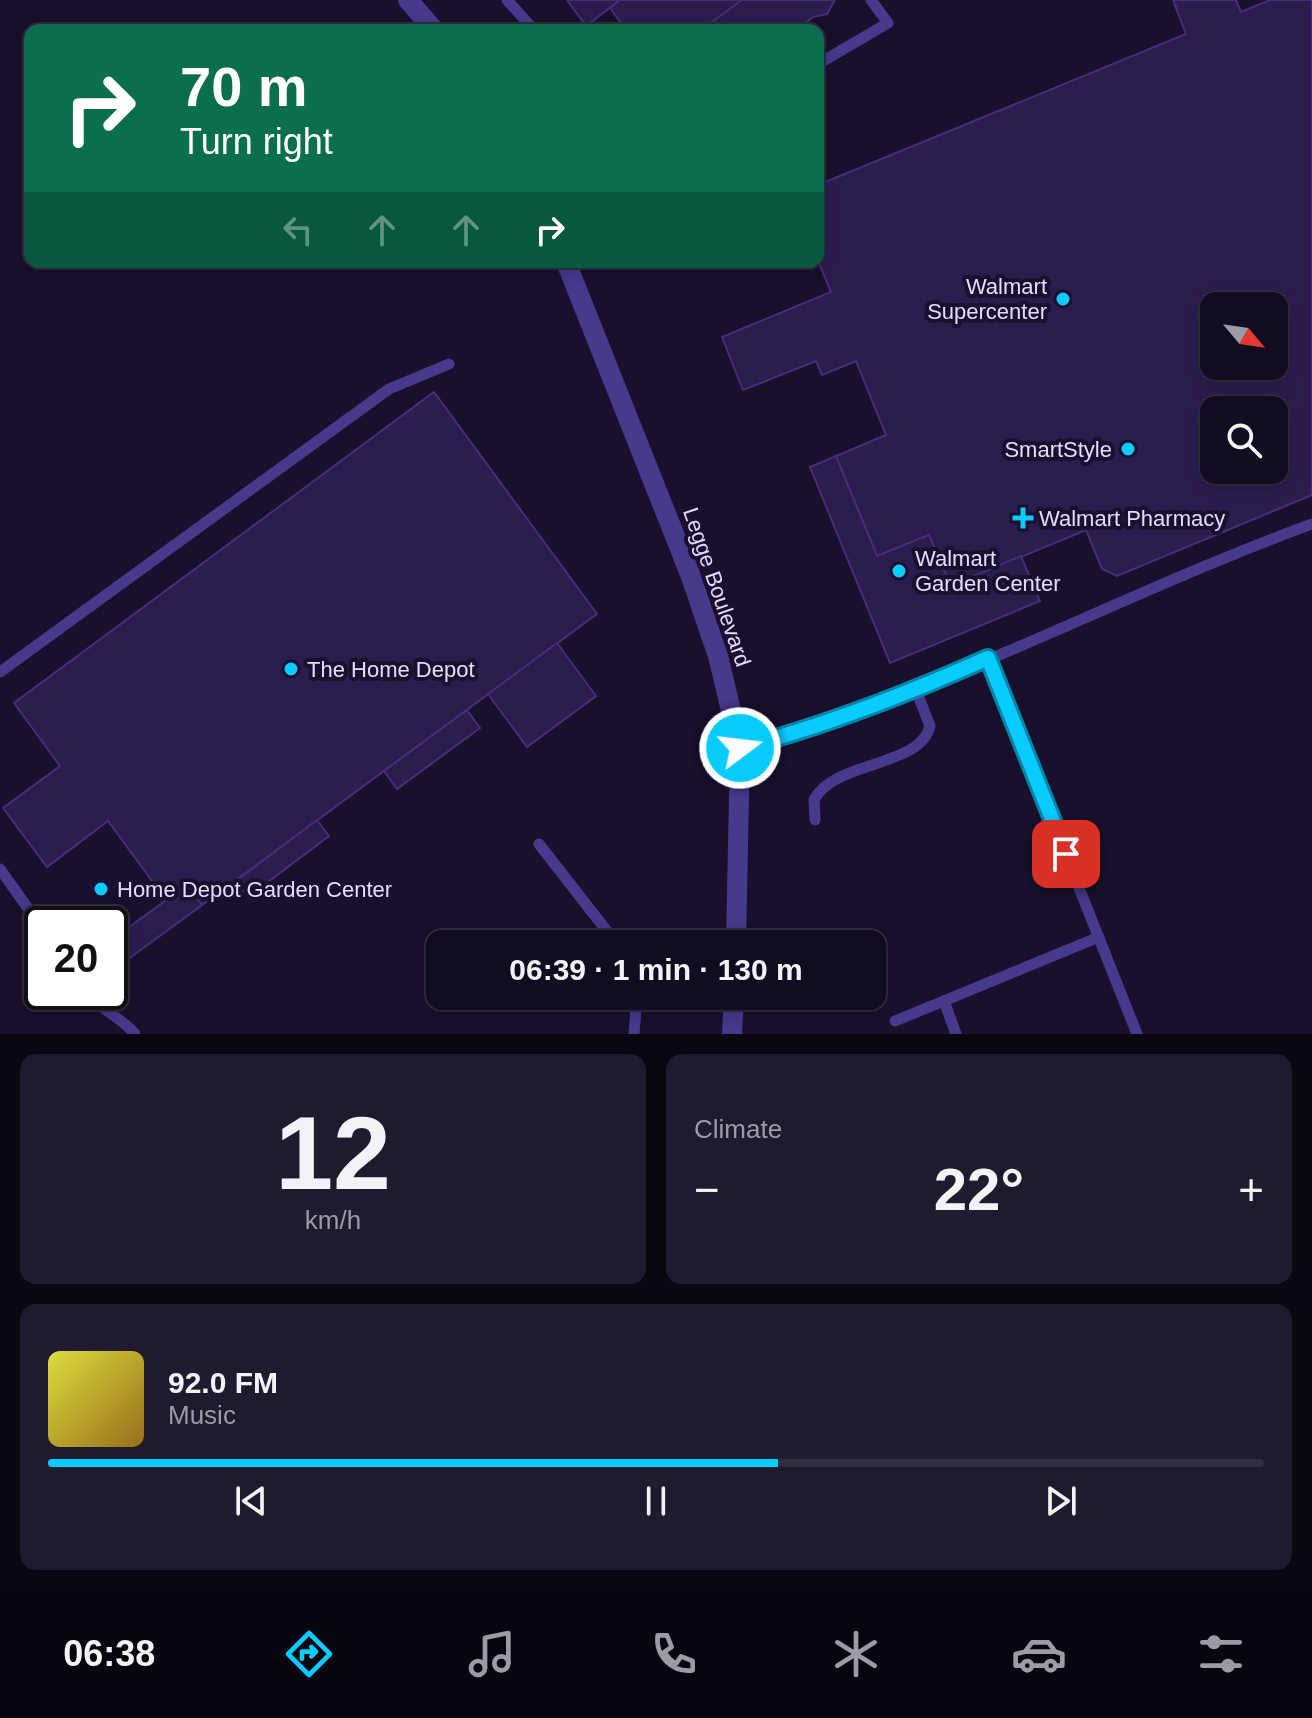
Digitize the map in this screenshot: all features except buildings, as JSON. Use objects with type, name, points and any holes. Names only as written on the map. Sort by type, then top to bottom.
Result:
[{"type":"street","points":[[408,0],[429,24]]},
{"type":"street","name":"Legge Boulevard","points":[[568,268],[706,616],[740,748],[736,930]]},
{"type":"street","points":[[732,1034],[733,1010]]},
{"type":"lane","points":[[507,0],[529,24]]},
{"type":"lane","points":[[824,60],[888,23],[871,0]]},
{"type":"lane","points":[[0,672],[389,389],[449,364]]},
{"type":"lane","points":[[740,748],[786,736],[916,690],[1312,524]]},
{"type":"lane","points":[[988,658],[1137,1034]]},
{"type":"lane","points":[[815,820],[814,800],[828,782],[911,749],[924,740],[930,726],[916,690]]},
{"type":"lane","points":[[539,844],[606,930]]},
{"type":"lane","points":[[0,869],[26,906]]},
{"type":"lane","points":[[895,1021],[1099,937]]},
{"type":"lane","points":[[944,1001],[956,1034]]},
{"type":"lane","points":[[106,1010],[125,1021],[135,1034]]},
{"type":"lane","points":[[634,1034],[636,1010]]},
{"type":"place","name":"Walmart Supercenter","points":[[1063,299]]},
{"type":"place","name":"SmartStyle","points":[[1128,449]]},
{"type":"place","name":"Walmart Pharmacy","points":[[1023,518]]},
{"type":"place","name":"Walmart Garden Center","points":[[899,571]]},
{"type":"place","name":"The Home Depot","points":[[291,669]]},
{"type":"place","name":"Home Depot Garden Center","points":[[101,889]]},
{"type":"route","points":[[740,748],[786,736],[916,690],[988,658],[1066,854]]}]
